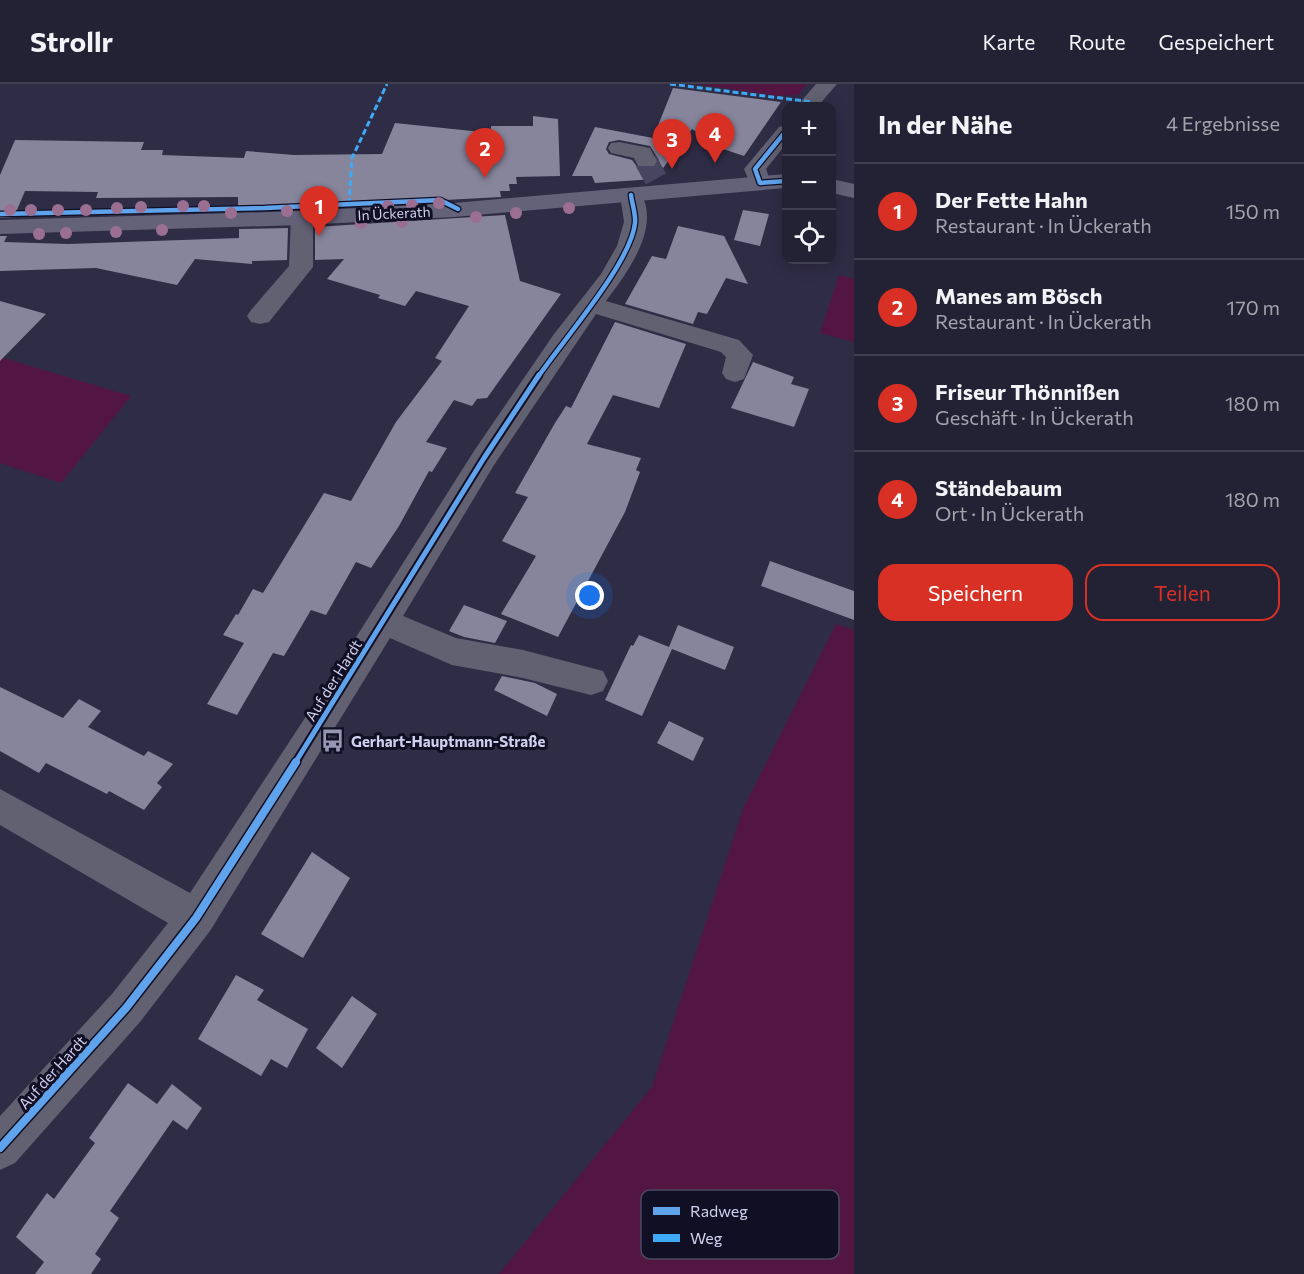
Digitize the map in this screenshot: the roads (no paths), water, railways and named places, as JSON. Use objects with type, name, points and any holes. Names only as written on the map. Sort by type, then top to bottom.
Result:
[{"type":"main road","name":"In Ückerath","points":[[0,227],[302,218],[349,210],[649,182],[782,181]]},
{"type":"main road","points":[[836,187],[854,191]]},
{"type":"street","points":[[811,102],[827,84]]},
{"type":"street","points":[[760,183],[755,170],[782,136]]},
{"type":"street","points":[[620,148],[642,153],[649,182]]},
{"type":"street","name":"Auf der Hardt","points":[[0,1148],[126,1008],[196,918],[484,458],[629,246],[649,182]]},
{"type":"street","points":[[260,316],[301,267],[302,218]]},
{"type":"street","points":[[590,304],[730,346],[741,355],[735,373]]},
{"type":"street","points":[[383,621],[452,651],[523,664],[591,681]]},
{"type":"street","points":[[0,806],[196,918]]},
{"type":"tunnel","points":[[646,161],[656,179]]},
{"type":"place","name":"Ständebaum","points":[[715,163]]},
{"type":"place","name":"Friseur Thönnißen","points":[[672,169]]},
{"type":"place","name":"Manes am Bösch","points":[[485,178]]},
{"type":"place","name":"Der Fette Hahn","points":[[319,236]]},
{"type":"place","name":"Gerhart-Hauptmann-Straße","points":[[333,741]]}]
